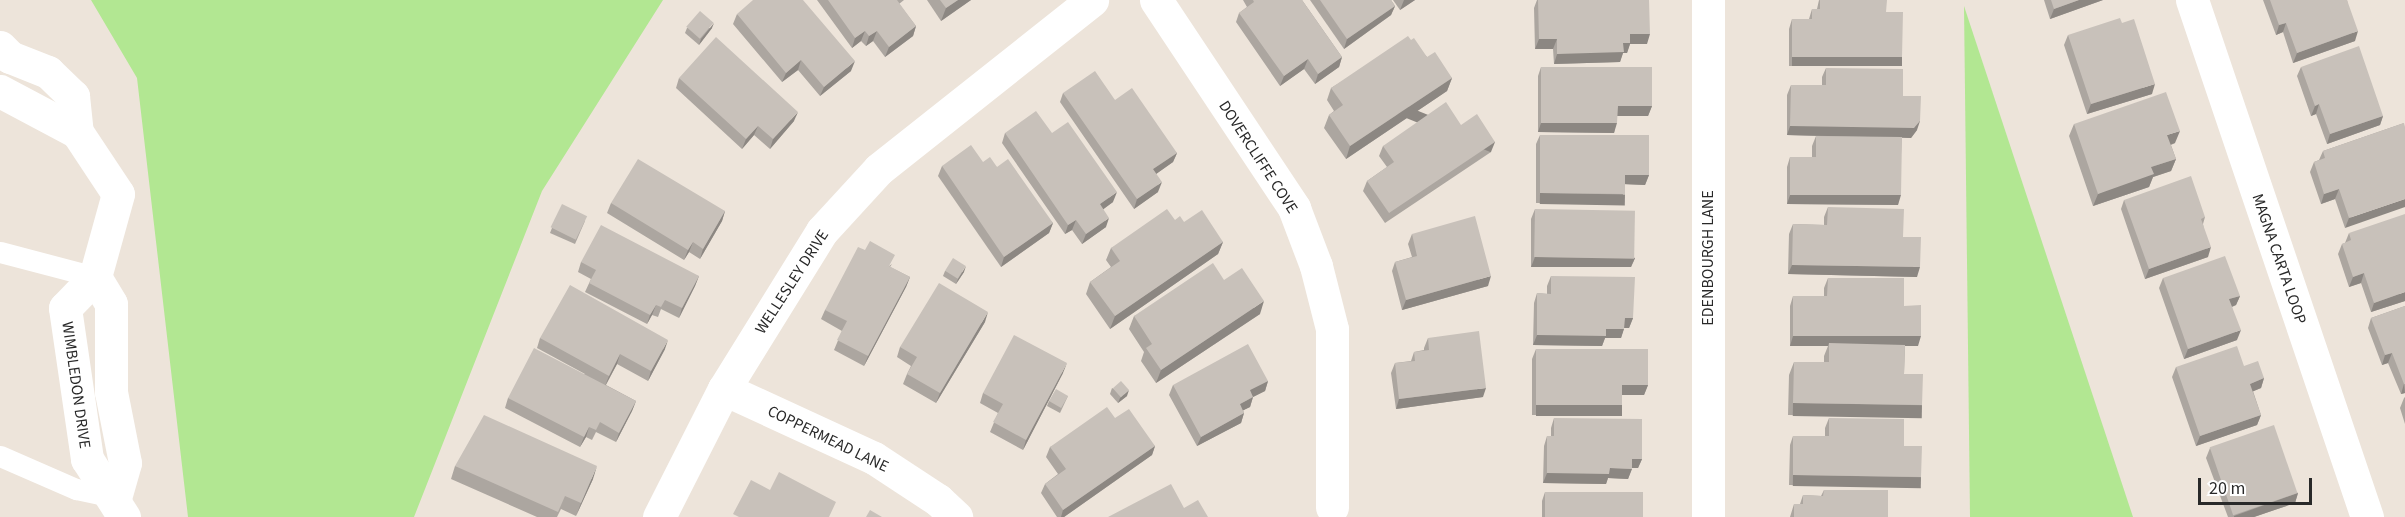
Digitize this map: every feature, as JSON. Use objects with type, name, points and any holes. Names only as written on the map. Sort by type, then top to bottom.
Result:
[{"type":"street","name":"WELLESLEY DRIVE","points":[[659,517],[724,389],[822,231],[879,169],[1092,0]]},
{"type":"street","name":"DOVERCLIFFE COVE","points":[[1156,0],[1294,208],[1316,266],[1332,329],[1332,507]]},
{"type":"street","name":"EDENBOURGH LANE","points":[[1708,0],[1708,517]]},
{"type":"street","name":"MAGNA CARTA LOOP","points":[[2192,0],[2367,517]]},
{"type":"street","name":"WIMBLEDON DRIVE","points":[[0,47],[9,57],[48,72],[73,96],[77,132],[118,194],[95,277],[64,308],[87,459],[119,507]]},
{"type":"street","name":"WIMBLEDON DRIVE","points":[[0,91],[77,132]]},
{"type":"street","name":"WIMBLEDON DRIVE","points":[[95,277],[111,304],[111,392],[125,463],[119,507]]},
{"type":"street","name":"COPPERMEAD LANE","points":[[724,389],[874,458],[938,500],[956,517]]},
{"type":"lane","points":[[0,252],[95,277]]},
{"type":"lane","points":[[0,456],[119,507]]},
{"type":"green space","points":[[91,0],[663,0],[542,191],[414,517],[188,517],[137,78]]},
{"type":"green space","points":[[1964,6],[2133,517],[1970,517]]},
{"type":"building","points":[[753,0],[803,0],[855,61],[824,87],[801,60],[786,73],[737,14]]},
{"type":"building","points":[[828,0],[897,0],[916,26],[889,47],[877,31],[869,36],[865,31],[855,38]]},
{"type":"building","points":[[940,0],[958,0],[946,8]]},
{"type":"building","points":[[1253,0],[1302,0],[1342,57],[1318,74],[1308,59],[1284,76],[1239,13],[1254,2]]},
{"type":"building","points":[[1320,0],[1391,0],[1395,6],[1347,39]]},
{"type":"building","points":[[1538,0],[1649,0],[1650,34],[1630,34],[1630,43],[1623,43],[1624,52],[1557,54],[1557,39],[1539,39]]},
{"type":"building","points":[[1820,0],[1887,0],[1886,12],[1903,12],[1902,57],[1792,57],[1792,19],[1812,19],[1812,9],[1820,9]]},
{"type":"building","points":[[2051,0],[2079,0],[2054,9]]},
{"type":"building","points":[[2270,0],[2347,0],[2358,31],[2297,53],[2286,23],[2279,25]]},
{"type":"building","points":[[700,11],[714,23],[700,39],[686,27]]},
{"type":"building","points":[[2120,18],[2122,23],[2134,19],[2155,84],[2091,104],[2068,35]]},
{"type":"building","points":[[1408,36],[1411,40],[1414,38],[1427,57],[1435,52],[1452,78],[1350,146],[1329,115],[1343,105],[1331,88]]},
{"type":"building","points":[[716,37],[798,112],[773,139],[758,126],[746,139],[679,78]]},
{"type":"building","points":[[2359,46],[2383,116],[2330,134],[2319,104],[2315,106],[2301,67]]},
{"type":"building","points":[[1541,67],[1652,67],[1652,106],[1618,106],[1617,123],[1541,123]]},
{"type":"building","points":[[1826,68],[1903,69],[1903,96],[1921,96],[1920,121],[1914,128],[1790,126],[1791,85],[1826,85]]},
{"type":"building","points":[[1095,71],[1115,100],[1132,88],[1177,153],[1153,169],[1162,182],[1137,199],[1063,93]]},
{"type":"building","points":[[2166,92],[2180,131],[2167,135],[2176,159],[2151,167],[2154,174],[2098,194],[2074,124]]},
{"type":"building","points":[[1446,102],[1461,125],[1477,114],[1495,142],[1389,213],[1367,181],[1394,162],[1383,146]]},
{"type":"building","points":[[1036,111],[1052,133],[1068,122],[1117,192],[1100,204],[1109,218],[1086,234],[1076,220],[1068,225],[1005,133]]},
{"type":"building","points":[[2404,123],[2405,199],[2349,218],[2339,189],[2324,194],[2314,162],[2325,158],[2323,151]]},
{"type":"building","points":[[1540,135],[1649,135],[1649,175],[1625,175],[1625,194],[1540,193]]},
{"type":"building","points":[[1816,136],[1902,137],[1901,195],[1790,195],[1790,157],[1816,157]]},
{"type":"building","points":[[971,145],[983,162],[990,157],[997,167],[1008,159],[1053,223],[1004,257],[942,166]]},
{"type":"building","points":[[638,159],[725,211],[703,249],[693,242],[688,250],[611,203]]},
{"type":"building","points":[[2191,176],[2205,217],[2201,219],[2211,247],[2149,269],[2124,200]]},
{"type":"building","points":[[562,204],[587,216],[576,240],[551,227]]},
{"type":"building","points":[[1828,207],[1904,209],[1903,237],[1921,237],[1920,267],[1792,265],[1793,224],[1827,225]]},
{"type":"building","points":[[1167,209],[1175,220],[1180,216],[1184,222],[1202,210],[1223,242],[1115,316],[1090,282],[1120,261],[1111,248]]},
{"type":"building","points":[[1535,209],[1635,211],[1634,259],[1534,257]]},
{"type":"building","points":[[2405,214],[2405,292],[2374,303],[2364,273],[2353,277],[2342,244],[2351,240],[2349,233]]},
{"type":"building","points":[[1475,216],[1491,276],[1406,300],[1395,262],[1417,256],[1412,234]]},
{"type":"building","points":[[601,225],[699,276],[682,308],[665,300],[661,307],[656,305],[650,315],[589,283],[596,270],[581,262]]},
{"type":"building","points":[[870,241],[895,255],[889,266],[910,277],[868,356],[837,340],[847,321],[825,310],[858,247],[865,250]]},
{"type":"building","points":[[2225,256],[2240,296],[2229,299],[2241,330],[2188,349],[2163,278]]},
{"type":"building","points":[[953,258],[966,266],[958,279],[945,271]]},
{"type":"building","points":[[1213,263],[1224,280],[1242,268],[1264,301],[1161,370],[1146,348],[1152,344],[1134,316]]},
{"type":"building","points":[[1551,276],[1635,277],[1633,318],[1625,318],[1624,329],[1606,329],[1606,336],[1537,335],[1537,293],[1551,294]]},
{"type":"building","points":[[1828,278],[1904,278],[1904,306],[1921,305],[1921,336],[1793,336],[1793,296],[1827,296]]},
{"type":"building","points":[[939,283],[988,312],[940,393],[907,374],[917,357],[900,347]]},
{"type":"building","points":[[570,285],[668,340],[651,371],[620,354],[609,376],[540,338]]},
{"type":"building","points":[[2405,306],[2404,384],[2392,353],[2385,355],[2371,318]]},
{"type":"building","points":[[1479,331],[1486,388],[1399,399],[1395,363],[1415,361],[1414,352],[1429,350],[1428,338]]},
{"type":"building","points":[[1014,335],[1067,363],[1026,440],[993,422],[1003,404],[983,393]]},
{"type":"building","points":[[1829,343],[1905,345],[1904,374],[1923,374],[1922,405],[1793,403],[1794,362],[1829,362]]},
{"type":"building","points":[[1248,344],[1268,381],[1250,390],[1253,397],[1240,404],[1244,413],[1201,437],[1173,385]]},
{"type":"building","points":[[2237,346],[2244,366],[2258,361],[2264,378],[2250,384],[2261,415],[2200,436],[2176,367]]},
{"type":"building","points":[[534,348],[636,401],[619,433],[600,422],[596,430],[589,427],[584,437],[508,398]]},
{"type":"building","points":[[1536,349],[1648,349],[1648,385],[1622,385],[1622,405],[1536,405]]},
{"type":"building","points":[[1121,381],[1129,390],[1121,397],[1113,388]]},
{"type":"building","points":[[1056,389],[1068,396],[1061,408],[1049,401]]},
{"type":"building","points":[[1107,407],[1115,418],[1129,409],[1155,446],[1063,510],[1045,484],[1066,469],[1050,447]]},
{"type":"building","points":[[484,415],[597,466],[581,503],[565,496],[558,512],[455,466]]},
{"type":"building","points":[[1554,418],[1642,419],[1642,459],[1632,459],[1632,469],[1610,468],[1609,474],[1547,473],[1547,436],[1554,436]]},
{"type":"building","points":[[1829,418],[1904,419],[1904,446],[1922,446],[1921,477],[1793,475],[1793,436],[1829,436]]},
{"type":"building","points":[[2274,425],[2297,493],[2233,515],[2210,447]]},
{"type":"building","points":[[779,472],[836,502],[829,517],[739,517],[733,514],[751,480],[770,490]]},
{"type":"building","points":[[1171,484],[1184,508],[1198,500],[1208,517],[1108,517]]},
{"type":"building","points":[[1824,490],[1888,490],[1888,517],[1794,517],[1794,504],[1803,504],[1803,495],[1823,496]]},
{"type":"building","points":[[1545,492],[1643,492],[1643,517],[1545,517]]},
{"type":"building","points":[[870,510],[882,517],[866,517]]}]
